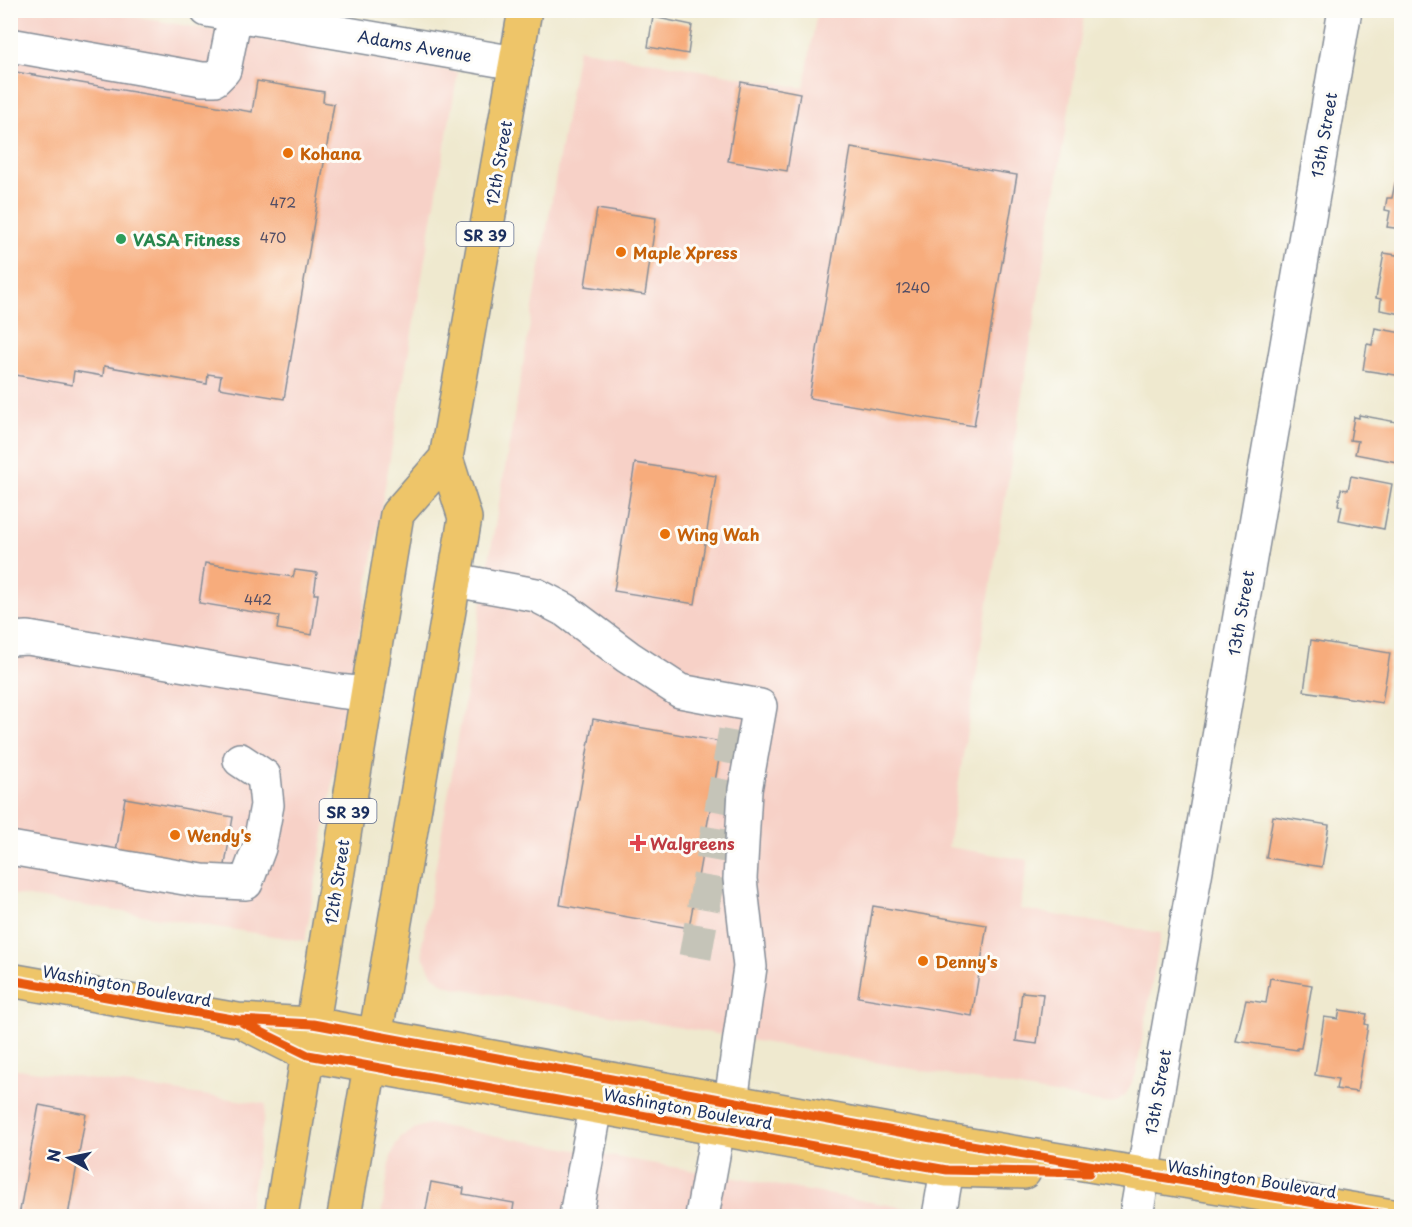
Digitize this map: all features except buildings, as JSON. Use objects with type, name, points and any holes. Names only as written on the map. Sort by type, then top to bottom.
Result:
[{"type":"main road","name":"12th Street","points":[[344,1216],[465,518],[446,458],[525,10]]},
{"type":"main road","name":"12th Street","points":[[281,1216],[397,514],[446,458]]},
{"type":"main road","name":"Washington Boulevard","points":[[10,980],[238,1020],[313,1023],[373,1051],[596,1107],[725,1115],[948,1170],[1143,1175]]},
{"type":"main road","name":"Washington Boulevard","points":[[238,1020],[308,1055],[373,1051],[725,1115],[1143,1175],[1332,1211],[1392,1216]]},
{"type":"street","name":"13th Street","points":[[1136,1216],[1345,10]]},
{"type":"street","name":"Adams Avenue","points":[[221,13],[306,18],[516,63]]},
{"type":"street","points":[[10,45],[202,79],[215,79],[224,70],[221,13]]},
{"type":"street","points":[[455,580],[536,595],[565,610],[628,657],[680,691],[759,706],[745,790],[740,879],[750,967],[725,1115],[702,1216]]},
{"type":"street","points":[[10,639],[28,638],[337,691],[368,694]]},
{"type":"street","points":[[10,848],[202,881],[246,883],[259,848],[267,805],[264,776],[240,760]]},
{"type":"street","points":[[576,1216],[596,1107]]},
{"type":"street","points":[[939,1216],[948,1170]]},
{"type":"shaded area","points":[[10,11],[101,11],[458,72],[305,941],[11,894]]},
{"type":"shaded area","points":[[817,11],[1085,11],[948,847],[1028,860],[1020,909],[1161,933],[1136,1074],[1126,1094],[1116,1102],[1104,1103],[453,987],[444,984],[432,974],[423,956],[422,945],[578,49],[804,88]]},
{"type":"shaded area","points":[[11,1068],[266,1104],[248,1216],[11,1216]]},
{"type":"shaded area","points":[[429,1124],[951,1216],[381,1216],[391,1157],[396,1144],[416,1128]]},
{"type":"tunnel","points":[[695,957],[740,702]]},
{"type":"cycle path","points":[[10,980],[238,1020],[313,1024],[953,1142],[1392,1216]]},
{"type":"cycle path","points":[[243,1023],[308,1055],[947,1170],[1089,1173]]},
{"type":"place","name":"Kohana","points":[[288,153]]},
{"type":"place","name":"VASA Fitness","points":[[121,239]]},
{"type":"place","name":"Maple Xpress","points":[[621,252]]},
{"type":"place","name":"Wing Wah","points":[[665,534]]},
{"type":"place","name":"Wendy's","points":[[175,835]]},
{"type":"place","name":"Walgreens","points":[[638,843]]},
{"type":"place","name":"Denny's","points":[[923,961]]}]
